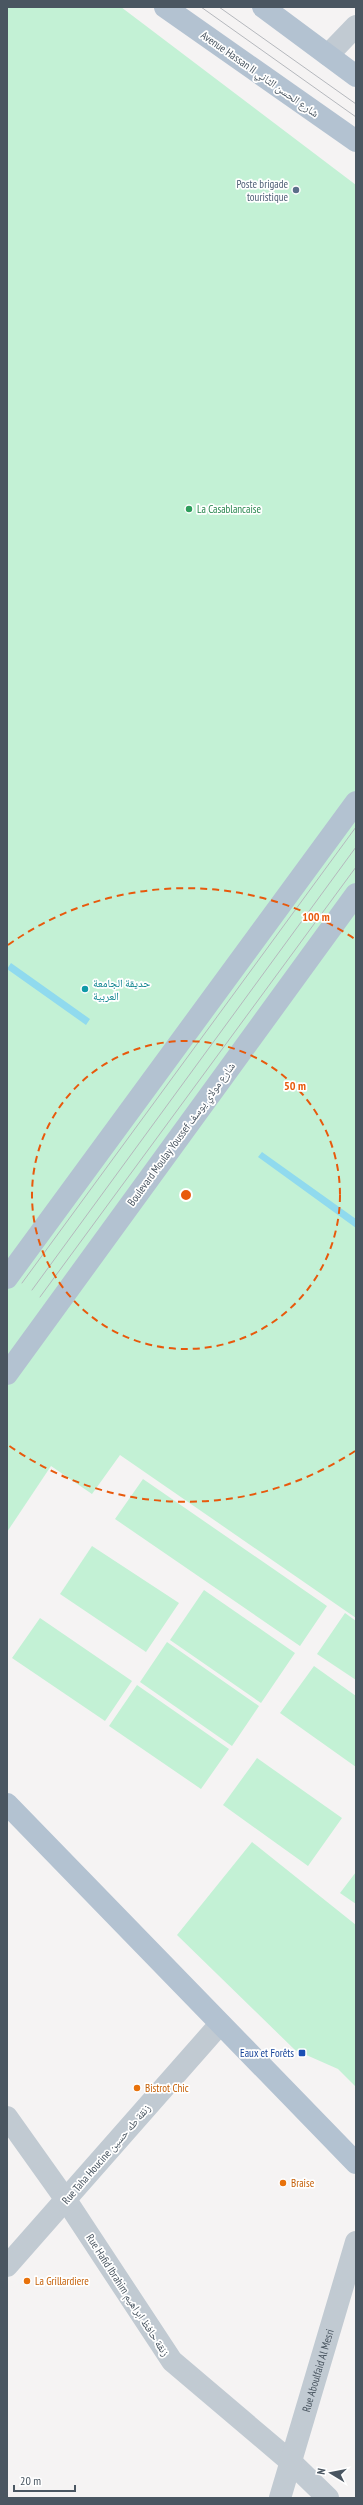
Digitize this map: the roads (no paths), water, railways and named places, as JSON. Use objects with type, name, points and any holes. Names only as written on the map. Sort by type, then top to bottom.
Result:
[{"type":"main road","name":"Avenue Hassan II شارع الحسن الثاني","points":[[165,7],[356,141]]},
{"type":"main road","points":[[263,7],[356,76]]},
{"type":"main road","points":[[7,1278],[356,802]]},
{"type":"main road","name":"Boulevard Moulay Youssef شارع مولاي يوسف","points":[[7,1374],[356,894]]},
{"type":"main road","points":[[7,1804],[356,2163]]},
{"type":"street","points":[[328,55],[356,26]]},
{"type":"street","name":"Rue Taha Houcine زنقة طه حسين","points":[[7,2266],[220,2024]]},
{"type":"street","name":"Rue Hafid Ibrahim زنقة حافظ ابراهيم","points":[[7,2117],[66,2200],[172,2361],[291,2462],[328,2498]]},
{"type":"street","name":"Rue Aboulfaid Al Mesri","points":[[280,2498],[356,2242]]},
{"type":"water","points":[[11,963],[90,1019],[86,1025],[7,969]]},
{"type":"water","points":[[262,1152],[356,1219],[356,1228],[258,1157]]},
{"type":"tram line","points":[[201,7],[356,117]]},
{"type":"tram line","points":[[219,7],[356,104]]},
{"type":"tram line","points":[[22,1283],[356,827]]},
{"type":"tram line","points":[[32,1290],[356,847]]},
{"type":"tram line","points":[[40,1297],[356,867]]},
{"type":"place","name":"Poste brigade touristique","points":[[296,190]]},
{"type":"place","name":"La Casablancaise","points":[[189,509]]},
{"type":"place","name":"حديقة الجامعة العربية","points":[[85,989]]},
{"type":"place","name":"Eaux et Forêts","points":[[302,2053]]},
{"type":"place","name":"Bistrot Chic","points":[[137,2088]]},
{"type":"place","name":"Braise","points":[[283,2183]]},
{"type":"place","name":"La Grillardiere","points":[[27,2281]]}]
